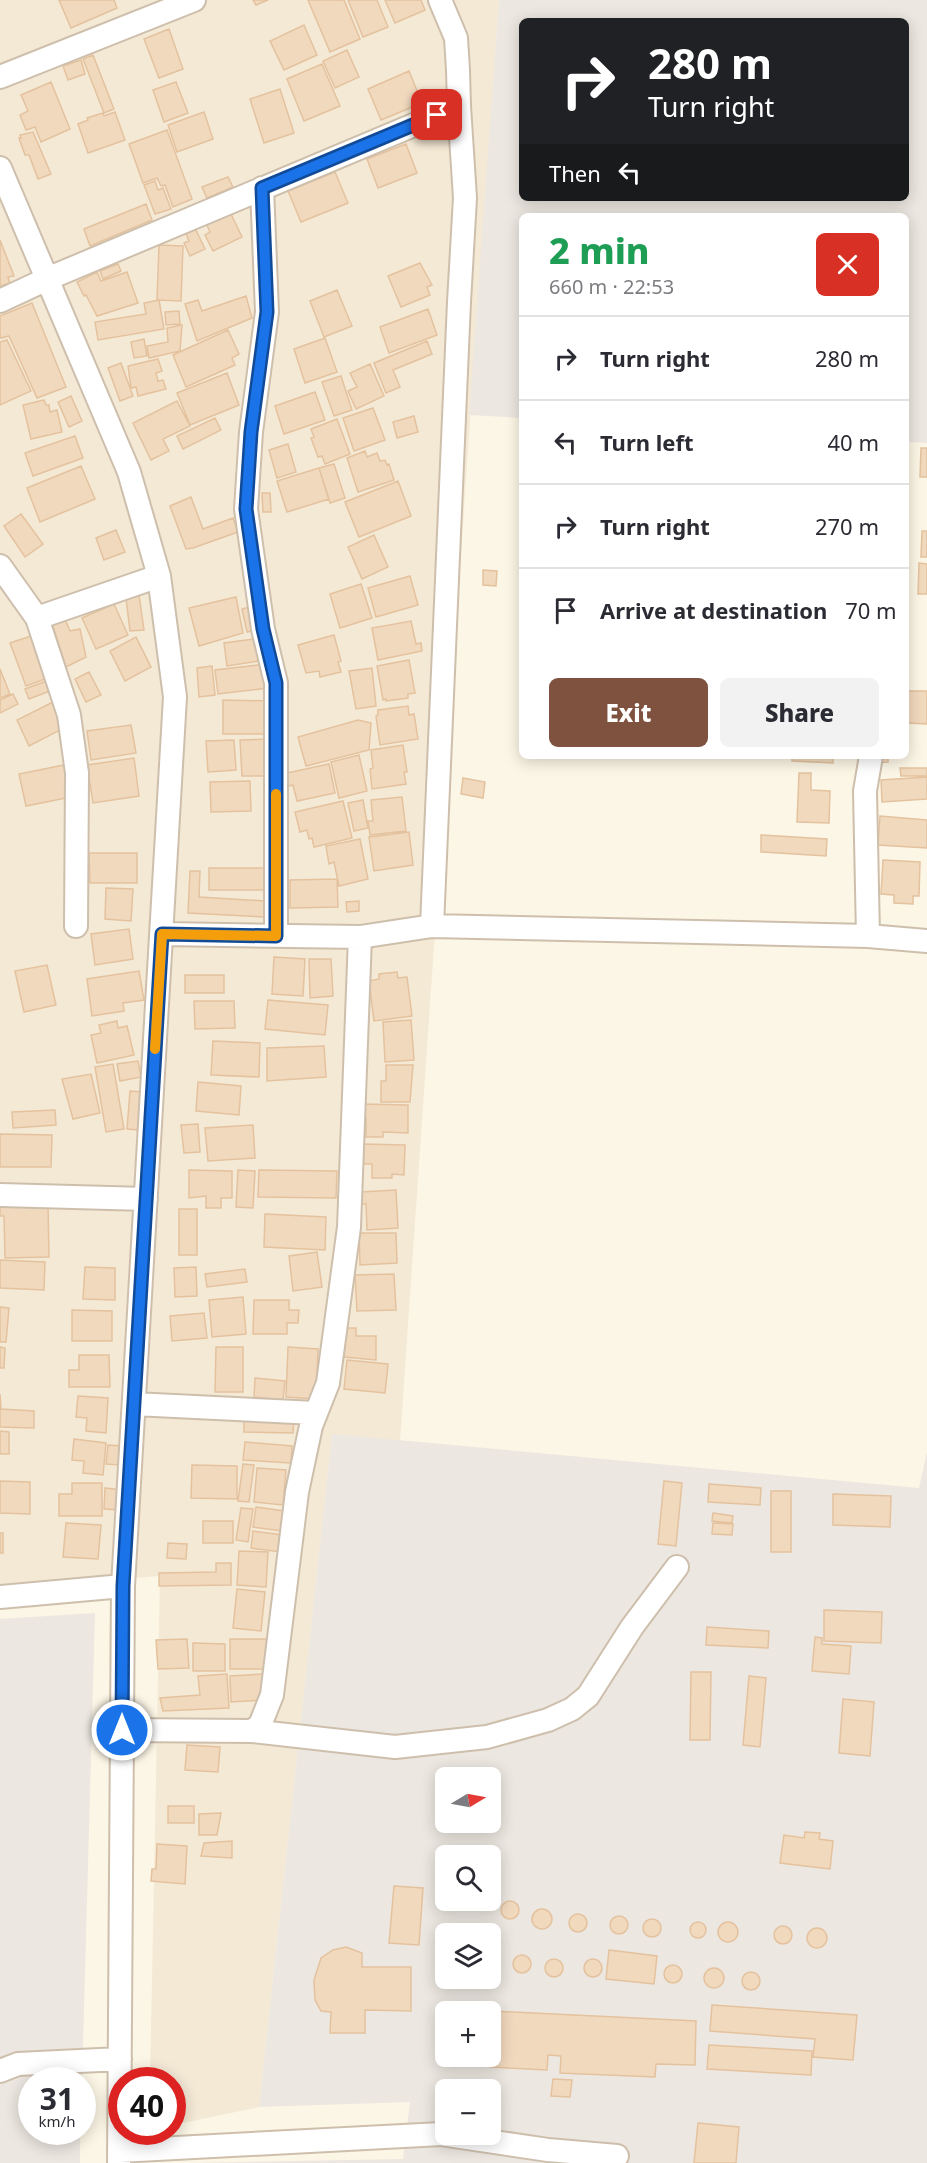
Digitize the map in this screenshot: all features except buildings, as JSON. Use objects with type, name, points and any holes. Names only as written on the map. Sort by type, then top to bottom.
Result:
[{"type":"street","points":[[0,77],[194,0]]},
{"type":"street","points":[[432,926],[465,198],[456,38],[440,0]]},
{"type":"street","points":[[0,301],[459,105]]},
{"type":"street","points":[[0,168],[129,472],[159,576],[175,696],[123,1586],[119,2157],[441,2134],[548,2150],[616,2156]]},
{"type":"street","points":[[262,188],[267,312],[251,432],[246,509],[263,629],[276,683],[276,936]]},
{"type":"street","points":[[0,566],[37,618],[69,716],[77,773],[76,926]]},
{"type":"street","points":[[37,618],[159,576]]},
{"type":"street","points":[[868,936],[865,791],[870,759]]},
{"type":"street","points":[[162,934],[360,937],[432,926],[868,936],[927,941]]},
{"type":"street","points":[[252,1731],[260,1725],[272,1695],[297,1492],[311,1426],[328,1383],[349,1227],[360,937]]},
{"type":"street","points":[[0,1195],[146,1199]]},
{"type":"street","points":[[134,1404],[316,1413]]},
{"type":"street","points":[[122,1730],[252,1731],[395,1748],[486,1737],[548,1720],[572,1709],[588,1696],[632,1627],[677,1567]]},
{"type":"street","points":[[0,1597],[123,1586]]},
{"type":"street","points":[[0,2071],[18,2064],[120,2059]]},
{"type":"shaded area","points":[[0,0],[499,0],[400,1441],[332,1435],[259,2107],[186,2122],[186,2067],[150,2067],[160,1576],[0,1589]]},
{"type":"shaded area","points":[[499,0],[927,0],[927,443],[909,442],[909,213],[519,213],[519,418],[469,415]]},
{"type":"shaded area","points":[[332,1434],[919,1488],[927,1452],[927,2163],[187,2163],[403,2159],[410,2102],[259,2107]]},
{"type":"shaded area","points":[[95,1613],[82,2067],[18,2067],[18,2145],[80,2145],[80,2163],[0,2163],[0,1619]]},
{"type":"slow traffic","points":[[155,1049],[162,934],[276,936],[276,794]]},
{"type":"route","points":[[122,1730],[123,1586],[162,934],[276,936],[276,683],[263,629],[246,509],[251,432],[267,312],[262,188],[437,115]]}]
